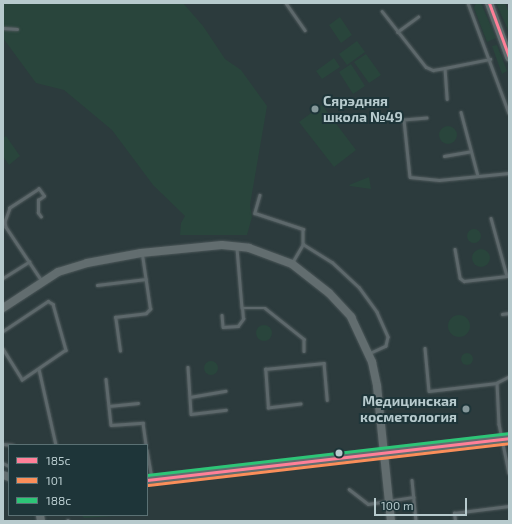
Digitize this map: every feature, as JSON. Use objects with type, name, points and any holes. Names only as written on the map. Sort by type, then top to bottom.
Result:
[{"type":"street","points":[[489,3],[509,57]]},
{"type":"street","points":[[3,308],[58,272],[87,263],[141,253],[190,247],[237,247],[250,248],[292,264],[330,293],[343,307],[350,317],[369,354],[377,386],[391,521]]},
{"type":"street","points":[[148,480],[505,439]]},
{"type":"lane","points":[[286,3],[305,30]]},
{"type":"lane","points":[[468,3],[509,113]]},
{"type":"lane","points":[[382,12],[426,67],[445,68],[490,59]]},
{"type":"lane","points":[[397,32],[418,17]]},
{"type":"lane","points":[[3,28],[17,29]]},
{"type":"lane","points":[[445,68],[447,99]]},
{"type":"lane","points":[[461,112],[478,176]]},
{"type":"lane","points":[[427,118],[404,120],[410,177],[439,180],[509,173]]},
{"type":"lane","points":[[444,156],[471,151]]},
{"type":"lane","points":[[41,217],[38,213],[38,200],[44,196],[39,189],[10,208],[5,218],[6,227],[43,281]]},
{"type":"lane","points":[[260,195],[255,213],[303,229],[303,244],[292,264]]},
{"type":"lane","points":[[455,249],[460,278],[464,280],[508,276],[491,218]]},
{"type":"lane","points":[[303,244],[314,249],[345,273],[377,312],[388,340],[386,346],[369,354]]},
{"type":"lane","points":[[222,315],[223,327],[238,326],[243,319],[237,247]]},
{"type":"lane","points":[[120,350],[115,317],[146,313],[150,309],[141,253]]},
{"type":"lane","points":[[3,278],[29,262]]},
{"type":"lane","points":[[97,285],[146,279]]},
{"type":"lane","points":[[3,331],[48,301],[53,304],[66,350],[22,380],[3,349]]},
{"type":"lane","points":[[242,308],[265,308],[304,339],[304,351]]},
{"type":"lane","points":[[502,314],[509,313]]},
{"type":"lane","points":[[425,348],[428,391],[497,383],[509,377]]},
{"type":"lane","points":[[301,404],[268,408],[265,369],[324,363],[327,400]]},
{"type":"lane","points":[[188,367],[191,414],[226,410]]},
{"type":"lane","points":[[39,369],[57,440],[56,444]]},
{"type":"lane","points":[[106,379],[111,425],[142,423],[146,444]]},
{"type":"lane","points":[[497,383],[509,473]]},
{"type":"lane","points":[[190,397],[225,391]]},
{"type":"lane","points":[[109,406],[138,403]]},
{"type":"lane","points":[[412,480],[416,521]]},
{"type":"lane","points":[[349,489],[368,504],[413,497]]},
{"type":"lane","points":[[455,521],[454,513],[509,506]]},
{"type":"green space","points":[[3,3],[183,3],[203,26],[225,59],[241,70],[267,106],[250,205],[252,217],[247,235],[180,235],[181,223],[185,216],[153,185],[112,130],[64,90],[36,83],[3,38]]},
{"type":"green space","points":[[476,3],[481,3],[496,38],[487,42],[474,8]]},
{"type":"green space","points":[[496,3],[505,3],[509,13],[509,32]]},
{"type":"green space","points":[[340,17],[352,35],[341,43],[329,25]]},
{"type":"green space","points":[[357,41],[365,52],[347,65],[339,54]]},
{"type":"green space","points":[[497,45],[507,71],[502,74],[492,46]]},
{"type":"green space","points":[[366,54],[381,75],[369,83],[354,62]]},
{"type":"green space","points":[[334,58],[340,67],[322,79],[316,71]]},
{"type":"green space","points":[[351,64],[365,86],[353,94],[339,72]]},
{"type":"green space","points":[[322,105],[356,150],[334,167],[299,122]]},
{"type":"green space","points":[[444,126],[452,126],[457,131],[455,142],[452,144],[444,144],[439,139],[439,131]]},
{"type":"green space","points":[[6,136],[20,156],[9,165],[3,156],[3,138]]},
{"type":"green space","points":[[369,177],[371,189],[349,185]]},
{"type":"green space","points":[[474,229],[479,231],[481,236],[479,241],[474,243],[469,241],[467,236],[469,231]]},
{"type":"green space","points":[[477,249],[485,249],[490,254],[488,265],[485,267],[477,267],[472,262],[472,254]]},
{"type":"green space","points":[[459,315],[467,318],[470,326],[467,334],[459,337],[451,334],[448,326],[451,318]]},
{"type":"green space","points":[[264,325],[270,327],[272,333],[270,339],[264,341],[258,339],[256,333],[258,327]]},
{"type":"green space","points":[[467,353],[471,355],[473,359],[471,363],[467,365],[463,363],[461,359],[463,355]]},
{"type":"green space","points":[[211,361],[216,363],[218,368],[216,373],[211,375],[206,373],[204,368],[206,363]]},
{"type":"green space","points":[[82,516],[113,516],[84,518]]},
{"type":"transit line","name":"185с","points":[[489,3],[509,57]]},
{"type":"transit line","name":"188с","points":[[148,475],[508,433]]},
{"type":"transit line","name":"185с","points":[[148,480],[509,438]]},
{"type":"transit line","name":"101","points":[[148,485],[509,443]]},
{"type":"place","name":"Сярэдняя школа №49","points":[[315,109]]},
{"type":"place","name":"Медицинская косметология","points":[[466,409]]}]
